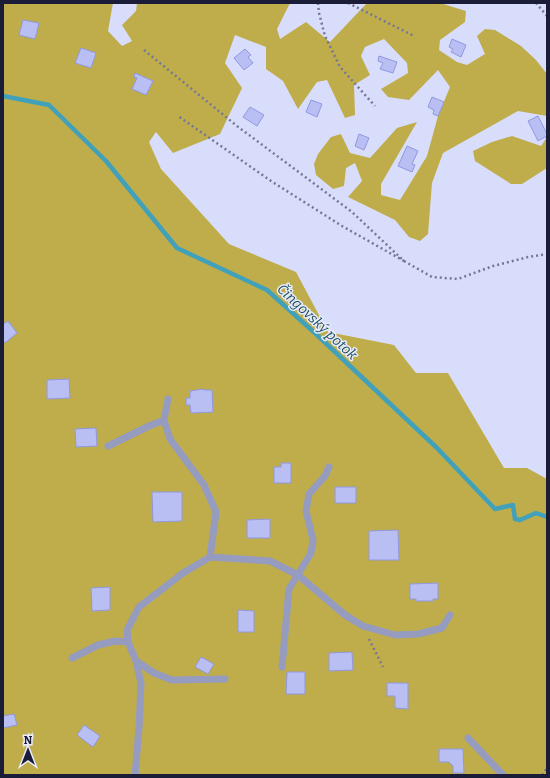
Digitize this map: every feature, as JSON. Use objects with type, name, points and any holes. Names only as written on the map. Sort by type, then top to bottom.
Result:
[{"type":"lane","points":[[168,399],[164,420],[170,439],[204,485],[216,512],[210,557]]},
{"type":"lane","points":[[108,446],[164,420]]},
{"type":"lane","points":[[282,667],[290,589],[312,553],[313,540],[306,511],[309,494],[326,476],[329,467]]},
{"type":"lane","points":[[135,775],[141,683],[136,661],[128,642],[127,630],[139,608],[183,573],[210,557],[270,561],[298,575],[345,615],[363,626],[395,635],[418,634],[442,628],[450,615]]},
{"type":"lane","points":[[72,658],[98,645],[115,641],[128,642]]},
{"type":"lane","points":[[136,661],[154,674],[172,680],[225,679]]},
{"type":"lane","points":[[468,738],[503,775]]},
{"type":"path","points":[[318,3],[319,14],[325,36],[340,67],[375,106]]},
{"type":"path","points":[[348,3],[414,36]]},
{"type":"path","points":[[536,3],[547,16]]},
{"type":"path","points":[[144,50],[237,126],[352,212],[404,261]]},
{"type":"path","points":[[178,116],[271,181],[342,226],[432,277],[458,279],[492,266],[547,254]]},
{"type":"path","points":[[363,626],[383,667]]},
{"type":"path","points":[[542,775],[547,768]]},
{"type":"shaded area","points":[[3,3],[113,3],[108,31],[122,46],[132,41],[122,25],[136,11],[137,3],[290,3],[277,29],[280,39],[306,22],[330,42],[367,3],[440,3],[466,11],[465,22],[440,40],[439,50],[457,62],[467,65],[485,54],[477,36],[485,29],[495,30],[521,46],[536,60],[547,74],[547,116],[518,111],[443,153],[432,183],[428,234],[420,241],[409,237],[395,220],[348,197],[362,181],[355,163],[346,168],[344,186],[333,189],[316,175],[314,164],[318,154],[331,137],[341,134],[350,153],[370,158],[397,128],[417,122],[381,184],[381,195],[400,200],[427,156],[438,116],[450,87],[438,70],[409,100],[388,97],[381,89],[408,73],[407,63],[384,39],[365,47],[361,56],[370,75],[354,85],[355,115],[345,118],[327,80],[317,82],[298,109],[283,81],[266,69],[266,47],[235,35],[225,63],[242,88],[220,134],[173,153],[156,132],[149,142],[161,169],[229,244],[296,272],[328,332],[394,345],[416,373],[448,373],[504,468],[527,468],[547,479],[547,775],[3,775]]},
{"type":"shaded area","points":[[512,136],[541,146],[547,137],[547,168],[522,184],[511,184],[475,161],[473,151],[492,142]]},
{"type":"building","points":[[23,20],[39,23],[35,39],[19,35]]},
{"type":"building","points":[[452,39],[466,45],[461,57],[451,52],[453,49],[449,47]]},
{"type":"building","points":[[81,48],[96,53],[91,68],[75,63]]},
{"type":"building","points":[[245,49],[251,55],[248,57],[253,63],[244,70],[234,58]]},
{"type":"building","points":[[379,56],[397,62],[393,73],[380,69],[383,63],[378,61]]},
{"type":"building","points":[[135,73],[153,81],[146,95],[132,89],[137,78],[134,77]]},
{"type":"building","points":[[432,97],[444,102],[438,116],[433,114],[434,110],[428,107]]},
{"type":"building","points":[[311,100],[322,104],[317,117],[306,112]]},
{"type":"building","points":[[250,107],[264,115],[257,126],[243,117]]},
{"type":"building","points":[[538,116],[547,136],[538,141],[528,121]]},
{"type":"building","points":[[359,134],[369,138],[364,150],[355,146]]},
{"type":"building","points":[[407,146],[418,151],[412,164],[415,165],[412,172],[398,166]]},
{"type":"building","points":[[8,321],[17,333],[5,343],[3,340],[3,324]]},
{"type":"building","points":[[69,379],[70,398],[47,399],[47,380]]},
{"type":"building","points":[[204,389],[212,390],[213,412],[191,413],[190,405],[186,405],[186,398],[190,398],[190,391]]},
{"type":"building","points":[[96,428],[97,446],[76,447],[75,429]]},
{"type":"building","points":[[281,463],[291,463],[291,483],[274,483],[274,467],[281,467]]},
{"type":"building","points":[[335,487],[356,487],[356,503],[335,503]]},
{"type":"building","points":[[152,492],[182,492],[182,521],[153,522]]},
{"type":"building","points":[[270,519],[270,538],[247,538],[247,520]]},
{"type":"building","points":[[398,530],[399,560],[369,560],[369,531]]},
{"type":"building","points":[[438,583],[438,599],[433,599],[433,601],[416,601],[416,599],[410,599],[410,584]]},
{"type":"building","points":[[110,587],[110,610],[92,611],[91,588]]},
{"type":"building","points":[[238,610],[254,611],[254,632],[238,632]]},
{"type":"building","points":[[352,652],[353,670],[329,671],[329,653]]},
{"type":"building","points":[[201,657],[214,664],[208,674],[195,667]]},
{"type":"building","points":[[287,672],[305,672],[305,694],[286,694]]},
{"type":"building","points":[[387,683],[408,683],[408,709],[395,708],[395,696],[387,696]]},
{"type":"building","points":[[14,714],[17,725],[3,728],[3,716]]},
{"type":"building","points":[[84,725],[100,736],[93,747],[77,735]]},
{"type":"building","points":[[439,749],[463,749],[464,773],[453,773],[453,766],[449,762],[439,762]]},
{"type":"waterway","name":"Čingovský potok","points":[[3,96],[49,105],[106,161],[177,248],[267,290],[437,448],[495,509],[513,505],[515,519],[520,520],[536,513],[547,517]]}]
